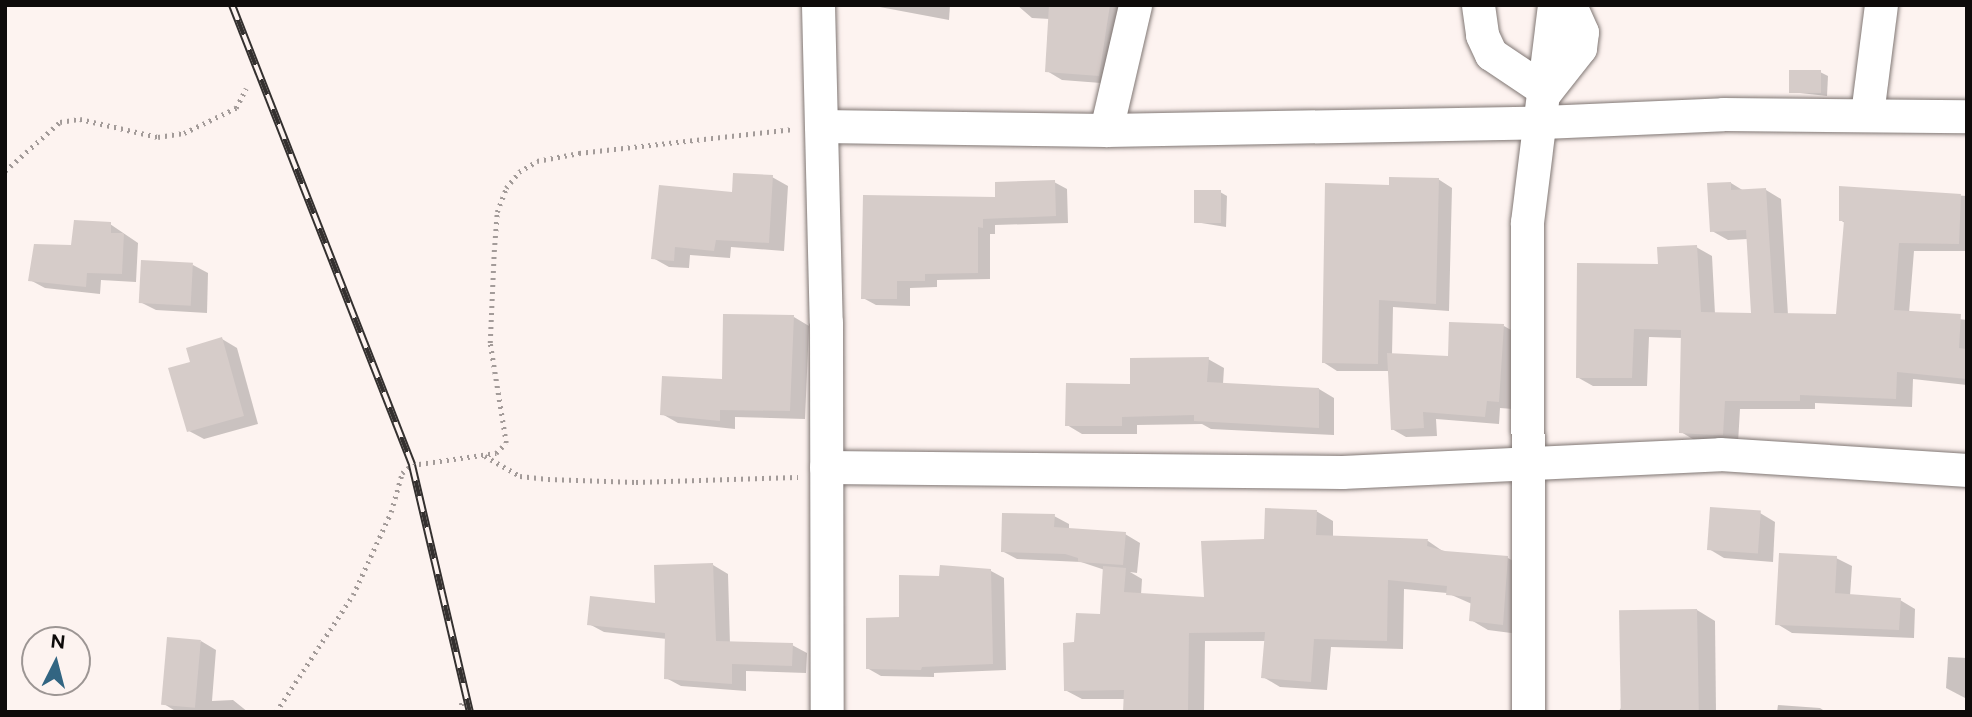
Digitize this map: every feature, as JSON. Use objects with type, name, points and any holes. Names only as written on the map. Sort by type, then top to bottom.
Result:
[{"type":"street","points":[[818,5],[827,712]]},
{"type":"street","points":[[1106,130],[1135,5]]},
{"type":"street","points":[[1478,5],[1482,34],[1491,54],[1545,106]]},
{"type":"street","points":[[1528,712],[1530,464],[1527,222],[1545,106],[1554,5]]},
{"type":"street","points":[[1545,106],[1580,48],[1582,32],[1570,5]]},
{"type":"street","points":[[1867,114],[1881,5]]},
{"type":"street","points":[[821,126],[1106,130],[1545,106],[1723,114],[1967,116]]},
{"type":"street","points":[[826,473],[1342,472],[1720,454],[1967,470]]},
{"type":"path","points":[[5,171],[60,122],[80,120],[158,137],[184,133],[236,108],[246,88]]},
{"type":"path","points":[[276,712],[353,596],[391,512],[402,474],[412,465],[485,456],[506,443],[490,343],[494,252],[497,212],[506,188],[519,172],[537,161],[579,153],[821,126]]},
{"type":"path","points":[[485,456],[520,476],[548,479],[636,482],[826,473]]},
{"type":"path","points":[[460,712],[462,701]]},
{"type":"building","points":[[1049,5],[1110,5],[1099,76],[1045,72]]},
{"type":"building","points":[[1789,70],[1821,70],[1821,93],[1789,93]]},
{"type":"building","points":[[733,173],[773,175],[769,243],[716,240],[714,251],[675,247],[674,261],[651,259],[659,185],[732,192]]},
{"type":"building","points":[[1389,177],[1439,178],[1436,304],[1379,300],[1378,364],[1322,363],[1325,183],[1389,185]]},
{"type":"building","points":[[1055,180],[1056,216],[983,219],[983,228],[978,227],[978,273],[925,274],[925,281],[897,281],[897,299],[861,299],[863,195],[995,197],[995,182]]},
{"type":"building","points":[[1731,182],[1731,190],[1766,188],[1774,313],[1836,314],[1844,221],[1839,221],[1839,186],[1961,194],[1959,244],[1899,243],[1894,310],[1961,314],[1959,348],[1967,349],[1967,379],[1897,372],[1896,399],[1800,395],[1800,401],[1725,401],[1723,435],[1713,435],[1679,433],[1681,330],[1634,329],[1632,378],[1576,378],[1577,263],[1658,264],[1657,247],[1697,245],[1701,312],[1751,313],[1746,230],[1710,232],[1707,183]]},
{"type":"building","points":[[1194,190],[1221,190],[1221,223],[1194,223]]},
{"type":"building","points":[[74,220],[111,222],[111,233],[124,233],[122,274],[87,273],[86,287],[28,281],[34,244],[71,245]]},
{"type":"building","points":[[141,260],[193,263],[191,306],[139,303]]},
{"type":"building","points":[[723,314],[794,315],[790,411],[720,410],[720,421],[660,415],[662,376],[722,379]]},
{"type":"building","points":[[1449,322],[1504,324],[1499,402],[1487,401],[1485,417],[1423,412],[1424,428],[1391,430],[1387,353],[1448,356]]},
{"type":"building","points":[[222,337],[244,416],[187,432],[168,368],[190,362],[186,348]]},
{"type":"building","points":[[1209,357],[1207,382],[1319,388],[1319,428],[1194,421],[1194,415],[1122,417],[1122,426],[1065,426],[1066,383],[1130,384],[1130,358]]},
{"type":"building","points":[[1710,507],[1761,511],[1758,553],[1707,550]]},
{"type":"building","points":[[1265,508],[1317,510],[1316,535],[1428,539],[1427,546],[1445,551],[1508,556],[1503,625],[1469,621],[1471,597],[1446,595],[1447,586],[1388,580],[1387,641],[1314,639],[1311,682],[1261,678],[1265,632],[1189,633],[1188,712],[1123,712],[1124,690],[1064,691],[1063,643],[1074,642],[1076,613],[1100,614],[1103,566],[1126,568],[1124,592],[1204,597],[1201,541],[1264,539]]},
{"type":"building","points":[[1002,513],[1055,514],[1054,527],[1126,532],[1123,565],[1078,562],[1078,558],[1065,554],[1001,552]]},
{"type":"building","points":[[1779,553],[1837,556],[1835,593],[1901,598],[1899,630],[1775,625]]},
{"type":"building","points":[[713,563],[716,641],[793,643],[792,666],[732,664],[732,684],[664,679],[665,633],[587,625],[590,596],[655,603],[654,565]]},
{"type":"building","points":[[940,565],[991,569],[993,664],[922,667],[921,670],[866,669],[866,618],[899,617],[899,575],[939,576]]},
{"type":"building","points":[[1697,609],[1699,712],[1621,712],[1619,610]]},
{"type":"building","points":[[167,637],[201,640],[195,708],[161,705]]},
{"type":"railway","points":[[232,5],[412,465],[470,712]]}]
